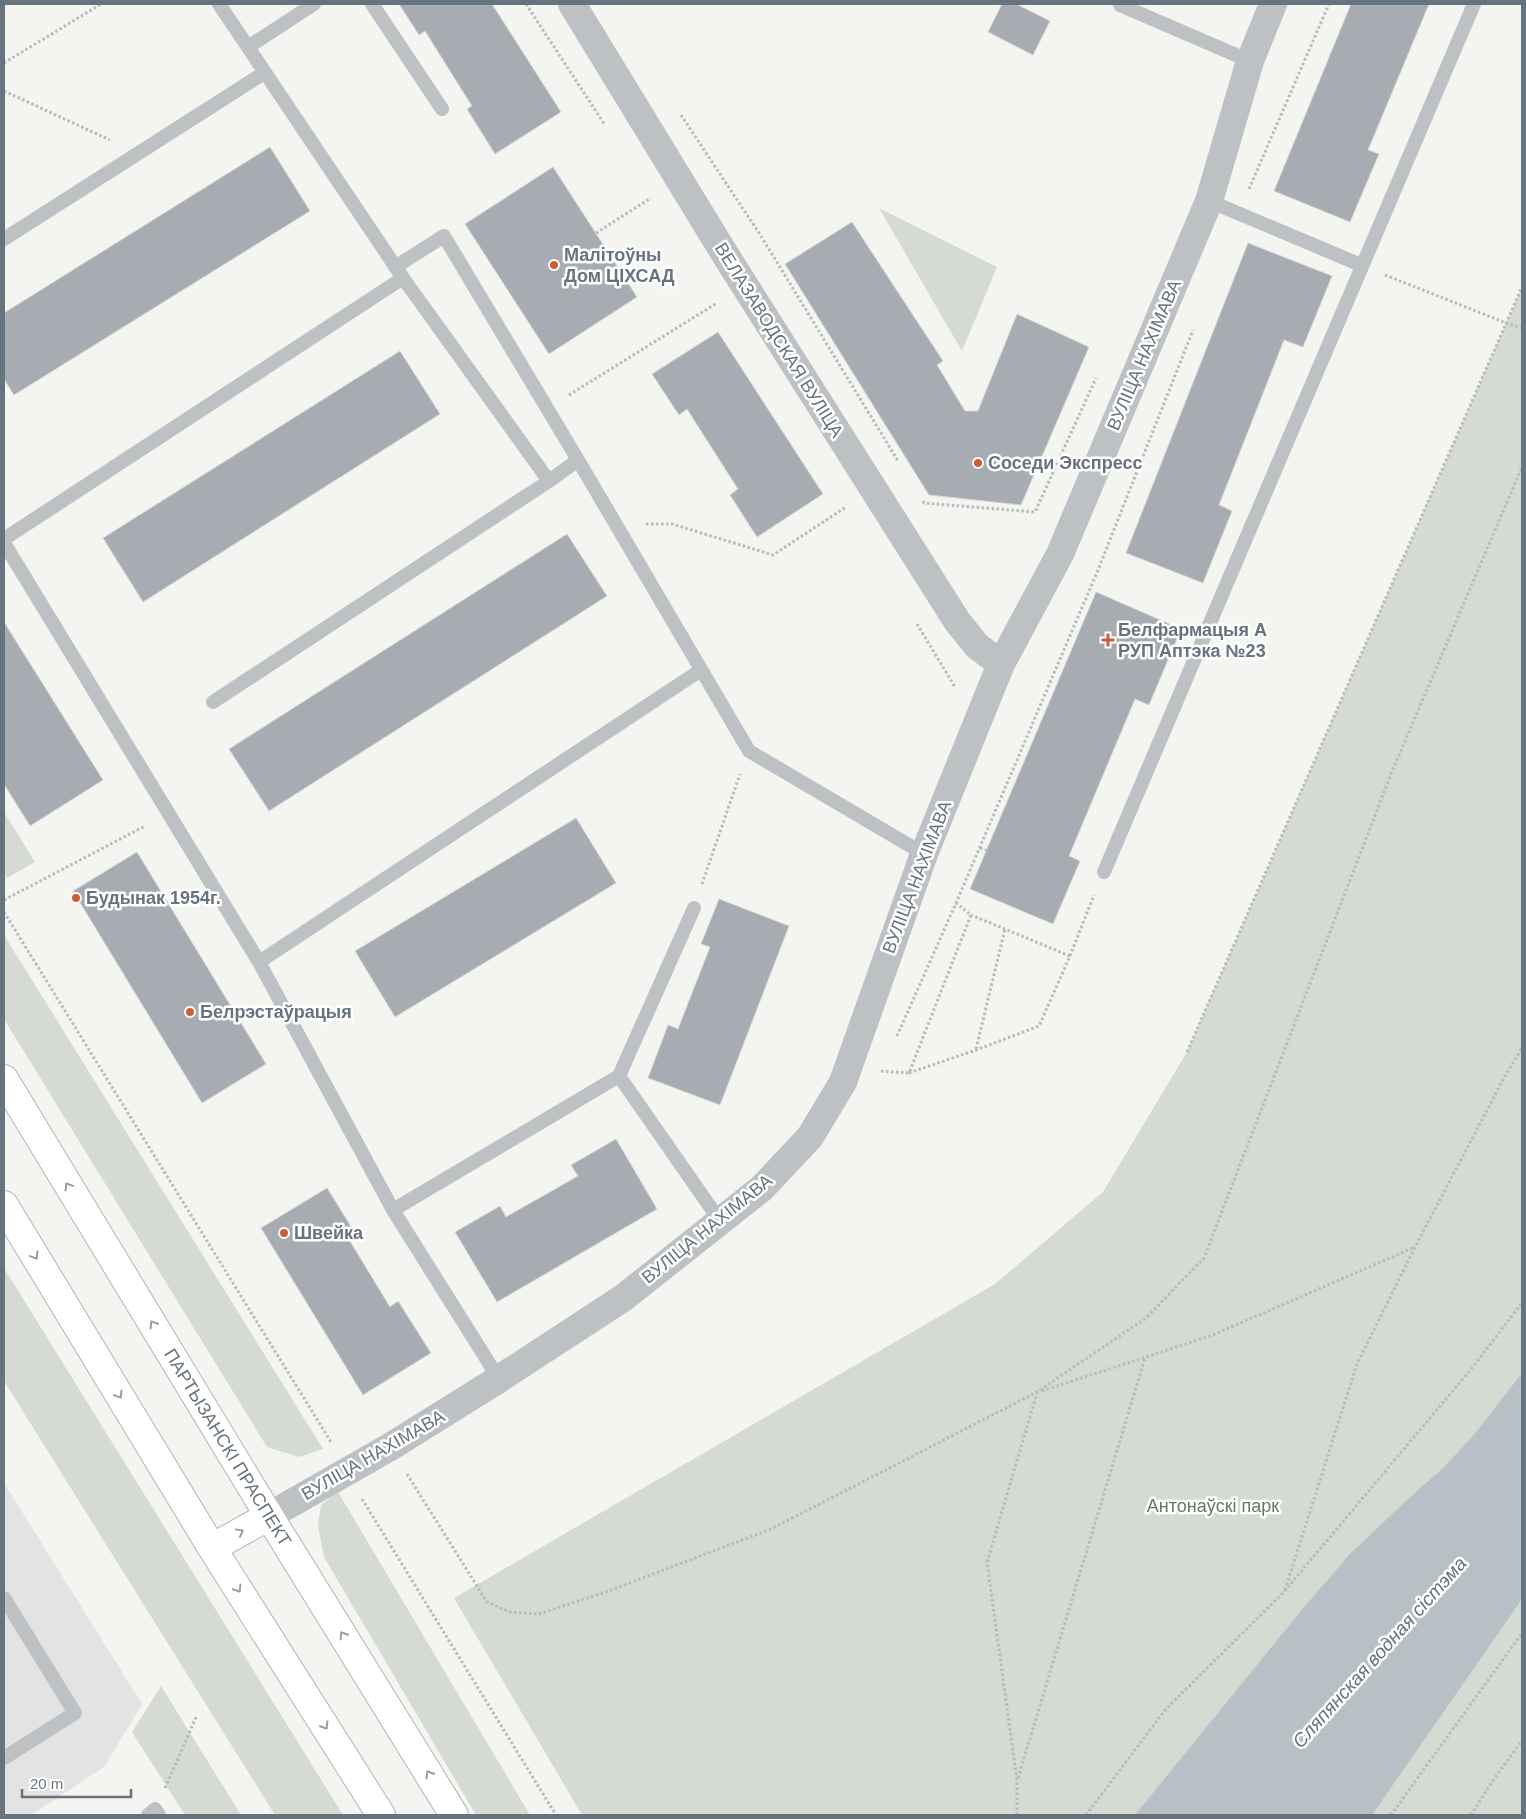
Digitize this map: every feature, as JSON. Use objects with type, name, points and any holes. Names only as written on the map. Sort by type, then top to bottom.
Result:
[{"type":"main road","name":"ПАРТЫЗАНСКІ ПРАСПЕКТ","points":[[4,1079],[269,1516],[454,1815]]},
{"type":"main road","points":[[4,1205],[212,1548],[381,1815]]},
{"type":"main road","points":[[212,1548],[269,1516]]},
{"type":"street","name":"ВЕЛАЗАВОДСКАЯ ВУЛІЦА","points":[[572,4],[726,256],[952,614],[977,646],[1001,664]]},
{"type":"street","name":"ВУЛІЦА НАХІМАВА","points":[[269,1516],[390,1447],[500,1379],[623,1298],[762,1188],[810,1137],[843,1082],[924,854],[1001,664],[1060,554],[1209,201],[1250,61],[1273,4]]},
{"type":"lane","points":[[219,4],[399,272],[550,482]]},
{"type":"lane","points":[[248,47],[314,4]]},
{"type":"lane","points":[[372,4],[442,109]]},
{"type":"lane","points":[[1104,872],[1214,616],[1360,265],[1474,4]]},
{"type":"lane","points":[[1120,6],[1250,61]]},
{"type":"lane","points":[[4,239],[264,73]]},
{"type":"lane","points":[[1209,201],[1360,265]]},
{"type":"lane","points":[[4,538],[399,272],[444,236],[548,408],[748,751],[924,854]]},
{"type":"lane","points":[[213,702],[550,482],[578,460]]},
{"type":"lane","points":[[4,543],[260,962],[393,1210],[500,1379]]},
{"type":"lane","points":[[260,962],[701,670]]},
{"type":"lane","points":[[393,1210],[619,1076],[694,908]]},
{"type":"lane","points":[[619,1076],[720,1221]]},
{"type":"lane","points":[[4,1598],[75,1713],[4,1758]]},
{"type":"path","points":[[4,63],[102,4]]},
{"type":"path","points":[[4,91],[138,153]]},
{"type":"path","points":[[679,112],[761,236],[900,466]]},
{"type":"path","points":[[596,234],[651,198]]},
{"type":"path","points":[[1360,265],[1522,328]]},
{"type":"path","points":[[1187,1052],[1522,287]]},
{"type":"path","points":[[548,408],[718,303]]},
{"type":"path","points":[[920,497],[924,503],[1036,512],[1099,371]]},
{"type":"path","points":[[403,1467],[487,1602],[510,1612],[539,1614],[606,1592],[771,1529],[1037,1392],[1146,1318],[1204,1258],[1391,774],[1522,467]]},
{"type":"path","points":[[615,524],[672,524],[773,555],[846,506]]},
{"type":"path","points":[[1070,956],[971,915],[956,903],[1098,570]]},
{"type":"path","points":[[694,908],[748,751]]},
{"type":"path","points":[[4,900],[169,813]]},
{"type":"path","points":[[980,848],[986,850]]},
{"type":"path","points":[[881,1071],[909,1073],[1039,1026],[1095,895]]},
{"type":"path","points":[[4,912],[330,1442]]},
{"type":"path","points":[[909,1073],[971,915]]},
{"type":"path","points":[[976,1050],[1005,929]]},
{"type":"path","points":[[1284,1594],[1357,1364],[1415,1247],[1505,1076],[1522,1048]]},
{"type":"path","points":[[1037,1392],[1213,1336],[1415,1247]]},
{"type":"path","points":[[1086,1815],[1166,1708],[1284,1594],[1472,1368],[1522,1303]]},
{"type":"path","points":[[1017,1780],[1145,1357]]},
{"type":"path","points":[[1017,1815],[1017,1780],[986,1562],[1037,1392]]},
{"type":"path","points":[[358,1491],[556,1815]]},
{"type":"path","points":[[1391,1815],[1522,1633]]},
{"type":"path","points":[[154,1813],[197,1715]]},
{"type":"path","points":[[1470,1815],[1522,1741]]},
{"type":"shaded area","points":[[4,1483],[142,1704],[104,1767],[31,1815],[4,1815]]},
{"type":"green space","points":[[879,208],[997,267],[962,351]]},
{"type":"green space","name":"Антонаўскі парк","points":[[1522,287],[1522,1815],[582,1815],[454,1598],[995,1284],[1103,1192],[1187,1052]]},
{"type":"green space","points":[[4,812],[35,862],[7,878],[4,872]]},
{"type":"green space","points":[[4,935],[323,1449],[299,1457],[267,1447],[4,1019]]},
{"type":"green space","points":[[4,1268],[343,1815],[275,1815],[4,1381]]},
{"type":"green space","points":[[338,1492],[530,1815],[476,1815],[324,1557],[318,1525],[321,1505]]},
{"type":"green space","points":[[161,1686],[241,1815],[185,1815],[132,1732]]},
{"type":"water","name":"Сляпянская водная сістэма","points":[[1522,1373],[1522,1599],[1372,1815],[1135,1815],[1300,1612],[1349,1555],[1443,1468],[1473,1436]]},
{"type":"building","points":[[399,4],[492,4],[561,112],[495,154],[467,109],[472,106],[425,31],[419,35]]},
{"type":"building","points":[[1002,4],[1016,4],[1050,21],[1033,55],[988,32]]},
{"type":"building","points":[[1351,4],[1429,4],[1368,150],[1379,154],[1350,222],[1274,191]]},
{"type":"building","points":[[270,147],[310,211],[14,395],[4,379],[4,313]]},
{"type":"building","name":"Малітоўны Дом ЦІХСАД","points":[[553,167],[637,297],[549,354],[465,224]]},
{"type":"building","points":[[852,222],[943,361],[937,365],[965,411],[978,411],[1017,314],[1089,347],[1021,505],[929,495],[785,264]]},
{"type":"building","points":[[1248,243],[1332,276],[1303,347],[1284,340],[1219,505],[1232,511],[1203,583],[1126,553]]},
{"type":"building","points":[[718,332],[823,494],[757,537],[730,495],[738,489],[687,409],[679,415],[652,374]]},
{"type":"building","points":[[400,351],[440,414],[143,602],[103,538]]},
{"type":"building","points":[[567,534],[607,596],[269,811],[229,749]]},
{"type":"building","points":[[1096,592],[1181,629],[1149,705],[1135,699],[1069,856],[1080,861],[1053,924],[970,889]]},
{"type":"building","points":[[4,622],[103,780],[30,826],[4,784]]},
{"type":"building","points":[[576,818],[616,883],[395,1017],[355,951]]},
{"type":"building","name":"Белрэстаўрацыя","points":[[137,852],[266,1064],[202,1103],[73,891]]},
{"type":"building","points":[[719,899],[789,926],[720,1105],[648,1078],[668,1025],[678,1029],[710,947],[701,944]]},
{"type":"building","points":[[616,1139],[657,1209],[497,1302],[455,1232],[500,1206],[506,1217],[578,1176],[571,1165]]},
{"type":"building","points":[[327,1188],[355,1233],[348,1238],[390,1307],[398,1301],[431,1353],[363,1395],[261,1228]]},
{"type":"place","name":"Малітоўны Дом ЦІХСАД","points":[[554,265]]},
{"type":"place","name":"Соседи Экспресс","points":[[978,463]]},
{"type":"place","name":"Белфармацыя А РУП Аптэка №23","points":[[1108,640]]},
{"type":"place","name":"Будынак 1954г.","points":[[76,898]]},
{"type":"place","name":"Белрэстаўрацыя","points":[[190,1012]]},
{"type":"place","name":"Швейка","points":[[284,1233]]}]
